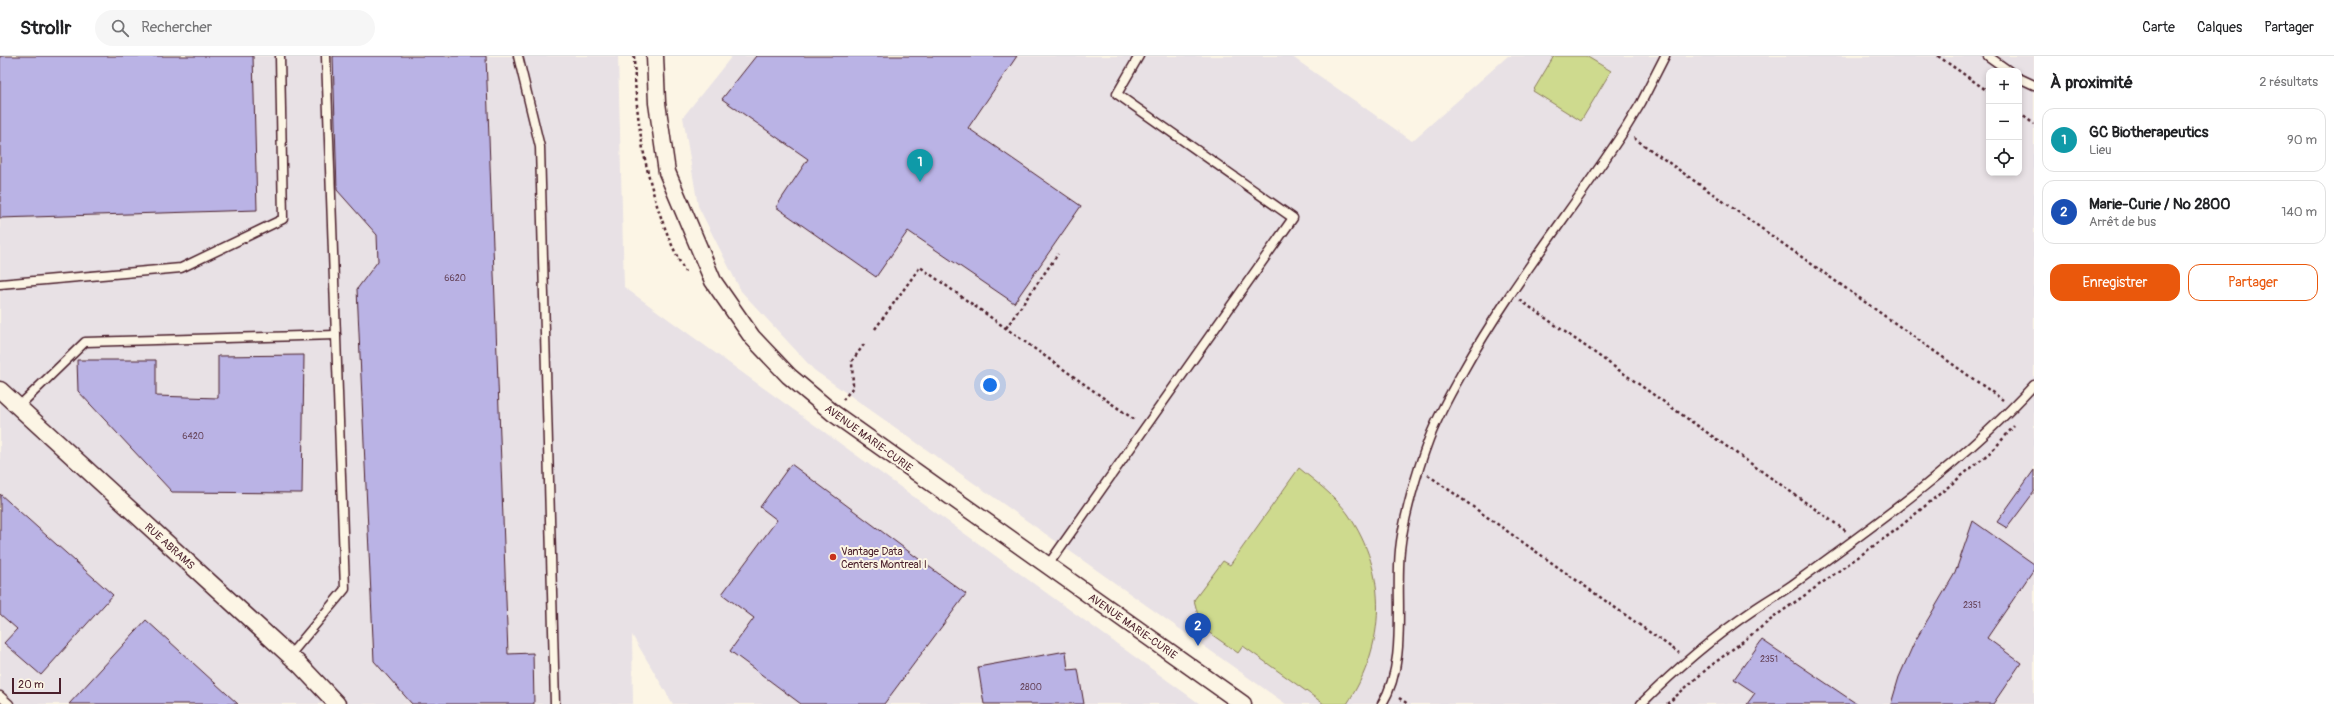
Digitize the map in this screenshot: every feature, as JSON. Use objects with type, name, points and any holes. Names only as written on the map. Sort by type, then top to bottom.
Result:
[{"type":"street","name":"AVENUE MARIE-CURIE","points":[[655,56],[657,103],[668,172],[713,281],[752,337],[789,376],[833,413],[1243,704]]},
{"type":"street","name":"RUE ABRAMS","points":[[0,390],[290,655],[337,704]]},
{"type":"lane","points":[[0,284],[181,268],[283,219],[280,56]]},
{"type":"lane","points":[[290,655],[345,589],[326,56]]},
{"type":"lane","points":[[518,56],[540,147],[555,704]]},
{"type":"lane","points":[[1048,566],[1293,218],[1116,94],[1139,56]]},
{"type":"lane","points":[[1382,704],[1390,692],[1398,655],[1400,549],[1419,468],[1429,438],[1449,397],[1492,320],[1624,131],[1642,103],[1665,56]]},
{"type":"lane","points":[[1988,56],[2005,68]]},
{"type":"lane","points":[[2022,79],[2034,85]]},
{"type":"lane","points":[[18,407],[85,342],[336,335]]},
{"type":"lane","points":[[1641,704],[1689,660],[1751,612],[1856,538],[1919,488],[2013,408],[2034,385]]},
{"type":"lane","points":[[0,696],[9,704]]},
{"type":"path","points":[[1938,56],[1986,90]]},
{"type":"path","points":[[2022,115],[2034,124]]},
{"type":"path","points":[[1624,131],[2013,408]]},
{"type":"path","points":[[1006,328],[1058,254]]},
{"type":"path","points":[[875,329],[920,267],[1145,428]]},
{"type":"path","points":[[1511,293],[1856,538]]},
{"type":"path","points":[[833,413],[853,387],[852,361],[865,343]]},
{"type":"path","points":[[1667,704],[1708,668],[1765,624],[1896,530],[1994,449],[2019,420]]},
{"type":"path","points":[[1419,468],[1689,660]]},
{"type":"shaded area","points":[[0,56],[618,56],[624,287],[1200,704],[673,704],[632,635],[633,704],[0,704]]},
{"type":"shaded area","points":[[732,56],[1291,56],[1412,141],[1508,56],[2034,56],[2034,704],[1286,704],[814,370],[741,291],[698,206],[683,117]]},
{"type":"green space","points":[[1554,56],[1586,56],[1611,71],[1581,121],[1533,91]]},
{"type":"green space","points":[[1299,468],[1331,495],[1348,514],[1361,537],[1371,561],[1376,585],[1378,609],[1375,634],[1369,658],[1360,681],[1347,704],[1324,704],[1243,646],[1238,653],[1201,627],[1194,600],[1223,561],[1230,565]]},
{"type":"building","points":[[0,56],[253,56],[257,210],[0,218]]},
{"type":"building","points":[[333,56],[486,56],[508,654],[533,653],[534,704],[412,704],[374,661],[357,289],[378,261],[377,235],[337,190]]},
{"type":"building","points":[[756,56],[1017,56],[968,128],[1081,206],[1014,303],[908,231],[876,277],[776,207],[808,159],[722,99]]},
{"type":"building","points":[[304,355],[302,493],[172,492],[78,391],[77,360],[156,360],[156,396],[218,398],[218,356]]},
{"type":"building","name":"Vantage Data Centers Montreal I","points":[[791,464],[966,594],[884,704],[801,704],[730,651],[754,618],[722,594],[777,520],[760,507]]},
{"type":"building","points":[[2034,470],[2034,492],[2007,528],[1997,522]]},
{"type":"building","points":[[0,494],[113,595],[41,675],[4,643],[17,629],[0,614]]},
{"type":"building","points":[[1973,521],[2034,564],[2034,569],[1987,638],[2021,663],[1993,704],[1891,704],[1899,677],[1914,643],[1955,573]]},
{"type":"building","points":[[146,620],[238,704],[69,704]]},
{"type":"building","points":[[1762,640],[1857,704],[1747,704],[1755,693],[1734,679]]},
{"type":"building","points":[[1066,651],[1068,670],[1078,669],[1084,704],[984,704],[978,667]]},
{"type":"place","name":"GC Biotherapeutics","points":[[920,182]]},
{"type":"place","name":"Vantage Data Centers Montreal I","points":[[833,557]]},
{"type":"place","name":"Marie-Curie / No 2800","points":[[1198,646]]}]
